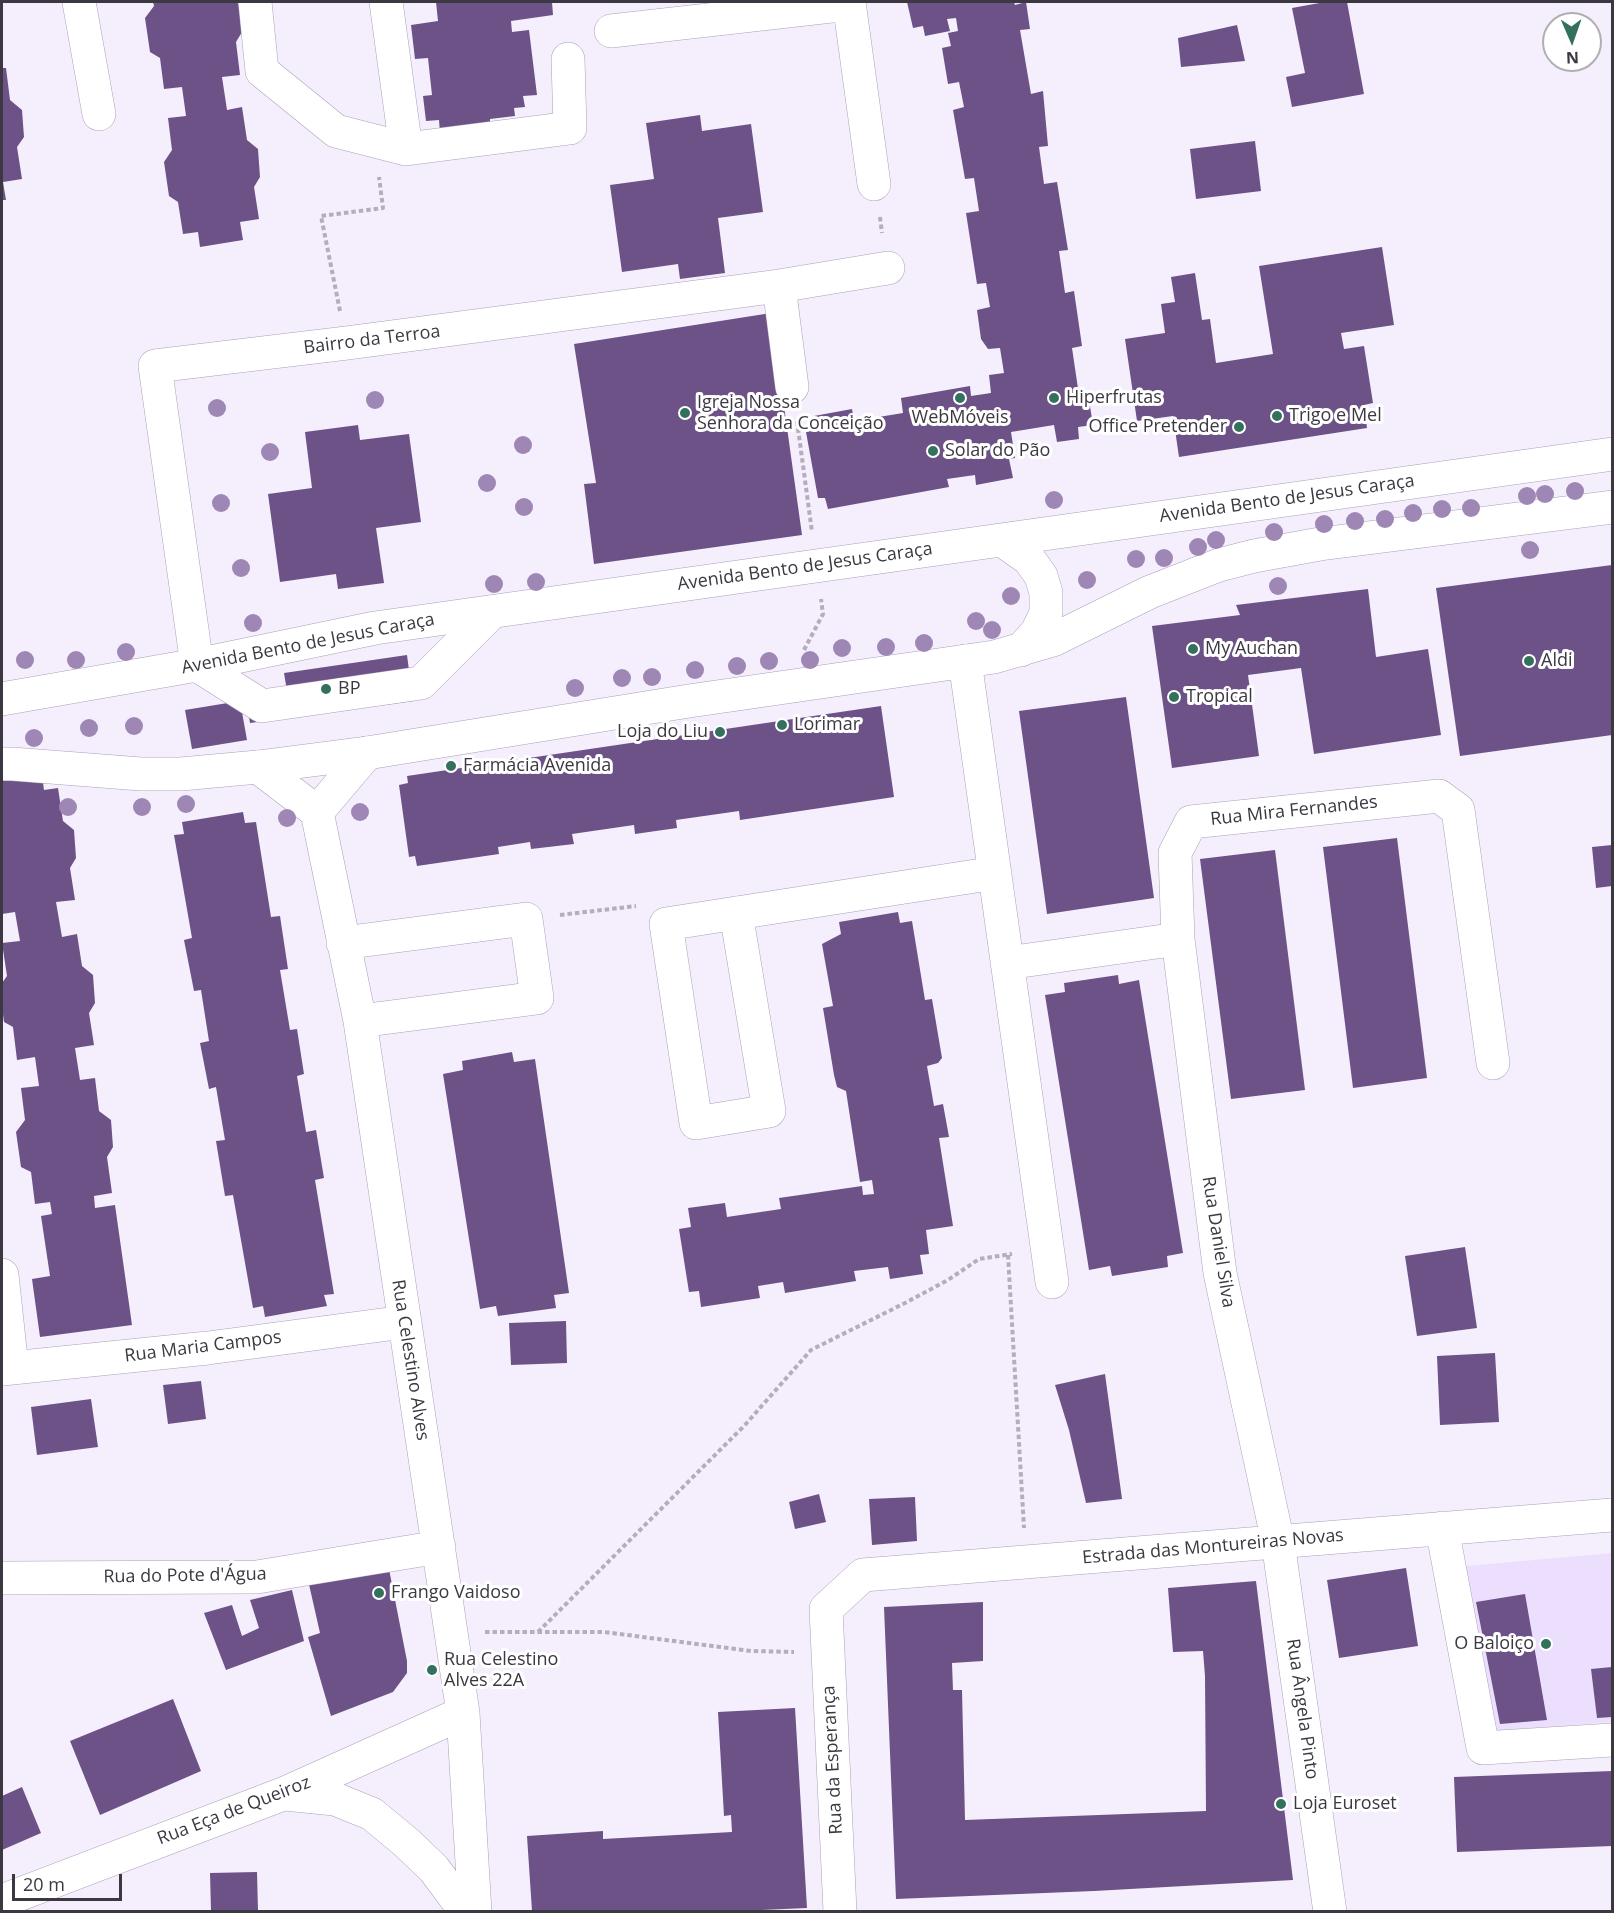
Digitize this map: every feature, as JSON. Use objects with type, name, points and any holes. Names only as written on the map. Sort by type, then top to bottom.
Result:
[{"type":"street","points":[[79,2],[99,114]]},
{"type":"street","points":[[255,2],[262,71],[336,131],[406,149],[570,129],[568,59]]},
{"type":"street","points":[[387,2],[406,149]]},
{"type":"street","points":[[611,31],[849,3],[874,184]]},
{"type":"street","name":"Bairro da Terroa","points":[[197,665],[155,366],[778,286],[888,268]]},
{"type":"street","points":[[778,286],[792,387]]},
{"type":"street","name":"Avenida Bento de Jesus Caraça","points":[[2,699],[197,665],[375,628],[1612,454]]},
{"type":"street","points":[[2,765],[141,774],[181,774],[258,767],[367,753],[678,702],[965,662],[994,657],[1053,640],[1150,592],[1219,566],[1254,556],[1320,544],[1612,507]]},
{"type":"street","points":[[1002,540],[1029,560],[1041,576],[1046,593],[1046,613],[1037,632],[1021,650]]},
{"type":"street","points":[[197,665],[262,706],[421,683],[492,612]]},
{"type":"street","points":[[965,662],[1052,1282]]},
{"type":"street","points":[[258,767],[316,812],[367,753]]},
{"type":"street","name":"Rua Mira Fernandes","points":[[1178,939],[1175,852],[1191,822],[1439,795],[1458,810],[1493,1063]]},
{"type":"street","name":"Rua Celestino Alves","points":[[316,812],[360,1021],[439,1546],[463,1713],[475,1911]]},
{"type":"street","points":[[736,913],[769,1111],[696,1123],[666,924],[736,913],[995,873]]},
{"type":"street","points":[[344,943],[526,919],[537,998],[360,1021]]},
{"type":"street","points":[[1007,963],[1178,939]]},
{"type":"street","name":"Rua Daniel Silva","points":[[1178,939],[1220,1273],[1278,1542]]},
{"type":"street","points":[[2,1275],[7,1368]]},
{"type":"street","name":"Rua Maria Campos","points":[[7,1368],[208,1348],[404,1322]]},
{"type":"street","name":"Estrada das Montureiras Novas","points":[[826,1609],[863,1575],[1612,1515]]},
{"type":"street","points":[[1442,1528],[1483,1748],[1612,1740]]},
{"type":"street","name":"Rua Ângela Pinto","points":[[1278,1542],[1330,1911]]},
{"type":"street","name":"Rua do Pote d'Água","points":[[2,1578],[257,1577],[439,1546]]},
{"type":"street","name":"Rua da Esperança","points":[[826,1609],[840,1911]]},
{"type":"street","name":"Rua Eça de Queiroz","points":[[2,1901],[283,1794],[463,1713]]},
{"type":"street","points":[[283,1794],[335,1799],[372,1814],[434,1869],[466,1911]]},
{"type":"path","points":[[347,343],[321,216],[383,208],[373,140]]},
{"type":"path","points":[[874,184],[888,268]]},
{"type":"path","points":[[792,387],[823,614],[799,659],[802,685]]},
{"type":"path","points":[[526,919],[643,905],[666,924]]},
{"type":"path","points":[[538,1632],[745,1425],[811,1350],[948,1280],[979,1259],[1047,1248]]},
{"type":"path","points":[[1008,1254],[1026,1562]]},
{"type":"path","points":[[451,1633],[604,1632],[751,1651],[828,1653]]},
{"type":"shaded area","name":"O Baloiço","points":[[1612,1553],[1612,1722],[1497,1731],[1466,1566]]},
{"type":"building","points":[[153,2],[236,2],[240,5],[242,32],[236,42],[240,75],[222,77],[227,110],[242,107],[247,140],[258,149],[260,177],[254,187],[259,219],[240,222],[243,240],[200,247],[198,232],[183,234],[178,202],[169,196],[164,162],[172,150],[168,118],[186,116],[182,87],[164,89],[160,58],[150,52],[145,18],[154,6]]},
{"type":"building","points":[[436,2],[552,2],[553,15],[511,21],[512,32],[529,30],[537,95],[523,96],[525,107],[514,108],[515,116],[490,119],[490,127],[440,133],[439,120],[426,121],[423,96],[432,95],[428,58],[415,59],[411,25],[438,21]]},
{"type":"building","points":[[907,2],[1014,2],[1015,5],[1026,2],[1030,29],[1020,30],[1031,94],[1043,91],[1048,146],[1039,147],[1044,184],[1057,182],[1068,250],[1059,251],[1065,293],[1074,291],[1082,346],[1072,348],[1080,402],[1089,400],[1093,425],[1078,427],[1079,439],[1057,442],[1054,425],[1011,432],[1015,458],[1009,459],[1013,478],[976,485],[975,475],[947,479],[949,487],[828,509],[825,498],[818,498],[806,432],[817,430],[814,416],[852,409],[854,421],[903,413],[901,398],[970,386],[971,396],[991,393],[989,375],[1004,373],[1000,348],[988,349],[981,339],[977,310],[990,307],[986,283],[977,284],[966,213],[979,211],[974,178],[965,179],[953,110],[964,107],[959,82],[948,84],[942,48],[951,46],[948,33],[958,31],[956,18],[947,19],[950,31],[925,36],[923,26],[913,28]]},
{"type":"building","points":[[1325,2],[1347,2],[1364,94],[1292,107],[1286,77],[1305,73],[1292,8]]},
{"type":"building","points":[[1237,25],[1245,61],[1181,67],[1178,38]]},
{"type":"building","points":[[2,68],[6,68],[10,100],[22,110],[24,137],[17,147],[22,179],[3,182],[6,200],[2,200]]},
{"type":"building","points":[[700,115],[702,131],[751,124],[763,212],[718,218],[725,273],[680,279],[678,264],[622,272],[610,185],[654,179],[646,123]]},
{"type":"building","points":[[1255,141],[1261,191],[1196,199],[1190,149]]},
{"type":"building","points":[[1382,247],[1394,325],[1341,333],[1344,349],[1364,346],[1373,403],[1364,405],[1367,428],[1179,457],[1173,416],[1137,421],[1125,339],[1165,333],[1161,304],[1175,302],[1171,277],[1195,273],[1202,320],[1210,319],[1216,363],[1273,354],[1259,266]]},
{"type":"building","name":"Igreja Nossa Senhora da Conceição","points":[[771,313],[802,535],[594,564],[584,484],[596,483],[574,344]]},
{"type":"building","points":[[358,425],[360,440],[409,434],[421,522],[376,528],[384,583],[338,589],[336,574],[280,582],[268,494],[312,488],[305,432]]},
{"type":"building","name":"Aldi","points":[[1612,565],[1612,735],[1460,756],[1436,588]]},
{"type":"building","points":[[1368,589],[1376,657],[1428,649],[1441,735],[1314,754],[1301,668],[1248,675],[1259,756],[1172,768],[1152,626],[1240,615],[1236,605]]},
{"type":"building","points":[[407,655],[413,701],[250,723],[246,698],[287,691],[284,673]]},
{"type":"building","points":[[1126,697],[1154,898],[1047,914],[1019,711]]},
{"type":"building","points":[[240,701],[247,740],[192,749],[185,710]]},
{"type":"building","points":[[881,706],[894,797],[740,820],[739,811],[676,820],[677,828],[635,834],[634,825],[572,834],[574,844],[531,849],[530,842],[498,847],[499,854],[417,866],[415,856],[409,857],[399,785],[408,783],[407,776]]},
{"type":"building","points":[[42,775],[44,790],[58,788],[63,821],[74,830],[76,858],[70,868],[75,900],[56,902],[62,937],[77,934],[82,966],[93,975],[95,1003],[89,1013],[94,1045],[75,1048],[80,1080],[95,1078],[99,1111],[111,1120],[113,1147],[107,1157],[112,1193],[94,1196],[95,1208],[115,1205],[132,1325],[40,1337],[32,1279],[50,1276],[41,1216],[52,1214],[50,1202],[35,1204],[31,1172],[21,1167],[16,1132],[25,1120],[21,1088],[39,1086],[35,1057],[17,1060],[13,1027],[4,1022],[2,1007],[2,983],[7,976],[2,943],[20,941],[15,912],[2,914],[2,781]]},
{"type":"building","points":[[243,812],[245,823],[256,822],[271,917],[280,916],[288,969],[280,970],[290,1030],[297,1029],[304,1074],[297,1076],[306,1132],[316,1130],[324,1178],[315,1180],[334,1294],[324,1295],[327,1306],[265,1317],[263,1306],[253,1308],[233,1195],[225,1196],[216,1141],[225,1140],[216,1087],[209,1089],[200,1043],[209,1041],[201,990],[194,991],[184,940],[192,938],[174,835],[184,834],[182,822]]},
{"type":"building","points":[[1397,838],[1427,1078],[1353,1088],[1323,847]]},
{"type":"building","points":[[1612,845],[1612,886],[1596,888],[1592,847]]},
{"type":"building","points":[[1275,850],[1305,1090],[1231,1099],[1200,859]]},
{"type":"building","points":[[898,912],[900,923],[912,921],[925,1000],[932,999],[942,1058],[938,1063],[927,1066],[934,1106],[943,1104],[949,1137],[939,1138],[953,1226],[926,1230],[929,1254],[920,1255],[923,1274],[890,1279],[888,1267],[854,1271],[856,1281],[785,1293],[783,1282],[758,1286],[760,1298],[701,1307],[699,1291],[689,1292],[679,1229],[691,1227],[688,1208],[725,1203],[727,1217],[781,1209],[779,1198],[862,1186],[863,1195],[874,1194],[872,1180],[860,1182],[846,1091],[837,1087],[834,1075],[823,1008],[833,1006],[822,944],[841,934],[839,922]]},
{"type":"building","points":[[1118,975],[1119,984],[1139,980],[1183,1253],[1167,1256],[1168,1267],[1112,1276],[1110,1266],[1089,1270],[1045,995],[1065,992],[1064,983]]},
{"type":"building","points":[[512,1052],[514,1062],[535,1059],[569,1293],[554,1295],[556,1308],[498,1316],[496,1306],[480,1309],[443,1074],[463,1070],[462,1061]]},
{"type":"building","points":[[1465,1247],[1477,1328],[1417,1336],[1405,1256]]},
{"type":"building","points":[[566,1321],[567,1363],[511,1365],[509,1323]]},
{"type":"building","points":[[1495,1353],[1499,1422],[1440,1425],[1437,1356]]},
{"type":"building","points":[[1105,1374],[1122,1499],[1086,1503],[1069,1430],[1055,1385]]},
{"type":"building","points":[[201,1381],[206,1419],[168,1424],[163,1385]]},
{"type":"building","points":[[91,1399],[98,1447],[37,1455],[31,1407]]},
{"type":"building","points":[[819,1494],[826,1522],[795,1529],[789,1502]]},
{"type":"building","points":[[915,1497],[917,1541],[872,1545],[869,1499]]},
{"type":"building","points":[[388,1564],[407,1661],[407,1673],[393,1692],[331,1716],[308,1637],[320,1633],[308,1580]]},
{"type":"building","points":[[1406,1568],[1418,1646],[1339,1658],[1327,1580]]},
{"type":"building","points":[[1256,1581],[1293,1880],[896,1899],[884,1607],[983,1602],[983,1661],[952,1663],[953,1690],[962,1690],[965,1820],[1206,1811],[1203,1651],[1173,1652],[1168,1588]]},
{"type":"building","points":[[292,1590],[304,1641],[226,1670],[204,1613],[232,1605],[242,1636],[259,1628],[250,1600]]},
{"type":"building","points":[[1525,1594],[1547,1720],[1500,1724],[1476,1602]]},
{"type":"building","points":[[1612,1667],[1612,1717],[1597,1718],[1591,1669]]},
{"type":"building","points":[[173,1699],[201,1771],[100,1815],[70,1741]]},
{"type":"building","points":[[795,1708],[807,1908],[739,1911],[532,1911],[527,1836],[603,1831],[603,1839],[732,1832],[731,1815],[724,1816],[718,1712]]},
{"type":"building","points":[[1612,1771],[1612,1846],[1457,1852],[1454,1777]]},
{"type":"building","points":[[22,1787],[41,1833],[2,1850],[2,1796]]},
{"type":"building","points":[[257,1872],[258,1911],[211,1911],[210,1873]]},
{"type":"place","name":"WebMóveis","points":[[960,398]]},
{"type":"place","name":"Hiperfrutas","points":[[1054,398]]},
{"type":"place","name":"Igreja Nossa Senhora da Conceição","points":[[685,413]]},
{"type":"place","name":"Trigo e Mel","points":[[1277,416]]},
{"type":"place","name":"Office Pretender","points":[[1239,427]]},
{"type":"place","name":"Solar do Pão","points":[[933,451]]},
{"type":"place","name":"My Auchan","points":[[1193,649]]},
{"type":"place","name":"Aldi","points":[[1529,661]]},
{"type":"place","name":"BP","points":[[326,689]]},
{"type":"place","name":"Tropical","points":[[1174,697]]},
{"type":"place","name":"Lorimar","points":[[782,725]]},
{"type":"place","name":"Loja do Liu","points":[[720,732]]},
{"type":"place","name":"Farmácia Avenida","points":[[451,766]]},
{"type":"place","name":"Frango Vaidoso","points":[[379,1593]]},
{"type":"place","name":"O Baloiço","points":[[1546,1644]]},
{"type":"place","name":"Rua Celestino Alves 22A","points":[[432,1670]]},
{"type":"place","name":"Loja Euroset","points":[[1281,1804]]}]
